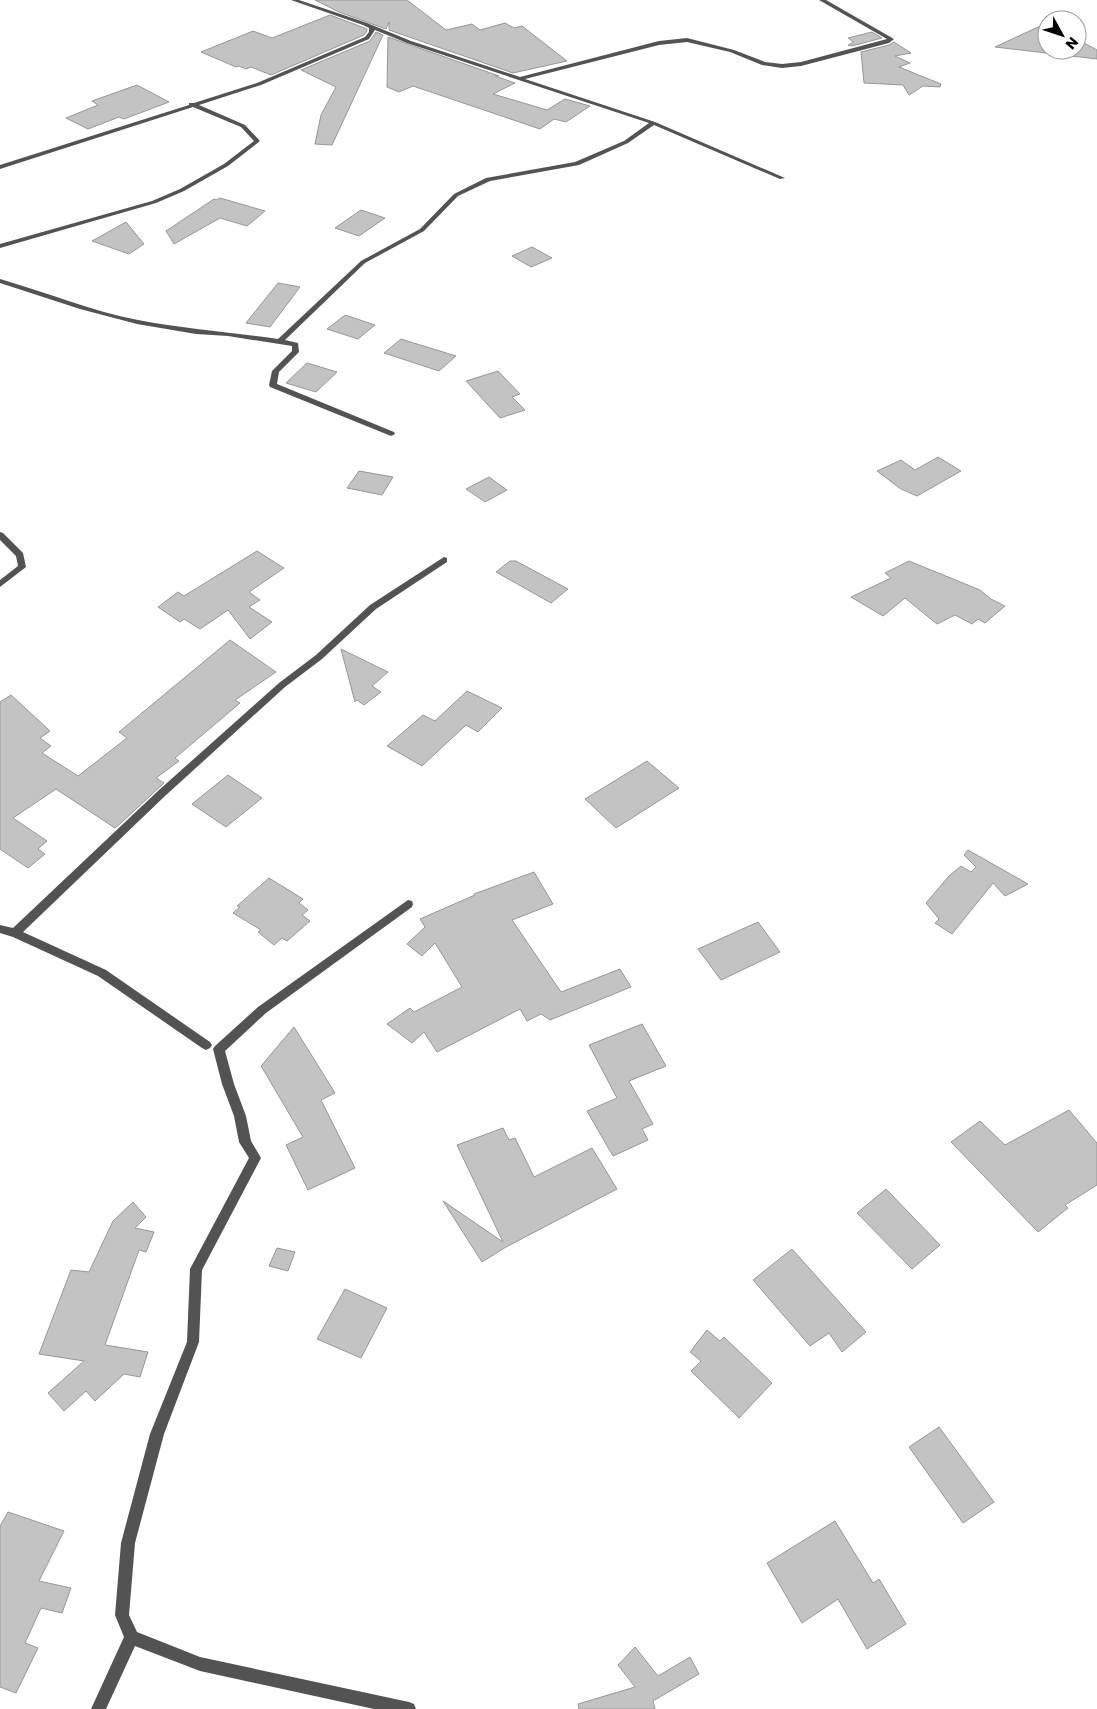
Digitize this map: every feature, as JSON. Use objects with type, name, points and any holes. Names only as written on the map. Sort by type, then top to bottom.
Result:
[{"type":"street","points":[[294,0],[409,42],[653,123],[782,178]]},
{"type":"street","points":[[522,78],[659,43],[687,40],[719,47],[764,64],[782,66],[801,64],[887,42],[890,39],[822,0]]},
{"type":"street","points":[[0,167],[68,147],[191,104],[259,84],[367,38],[372,32],[372,27]]},
{"type":"street","points":[[0,246],[154,202],[182,190],[226,165],[257,142],[243,126],[191,104]]},
{"type":"street","points":[[280,341],[363,262],[422,230],[456,195],[488,179],[577,164],[626,142],[653,123]]},
{"type":"street","points":[[0,281],[82,308],[137,322],[196,332],[228,334],[296,344],[295,352],[276,371],[272,385],[392,434]]},
{"type":"street","points":[[0,535],[20,554],[22,567],[0,584]]},
{"type":"street","points":[[15,933],[162,793],[282,685],[318,657],[373,607],[444,560]]},
{"type":"street","points":[[408,904],[262,1010],[219,1049],[228,1084],[240,1116],[245,1142],[255,1158],[196,1269],[193,1342],[157,1434],[128,1543],[122,1615],[132,1637],[200,1664],[409,1709]]},
{"type":"street","points":[[0,929],[15,933],[102,973],[206,1045]]},
{"type":"street","points":[[98,1709],[132,1637]]},
{"type":"building","points":[[315,0],[407,0],[446,30],[472,24],[480,30],[505,23],[514,28],[522,26],[567,61],[513,73],[389,30],[389,22],[386,29],[339,12]]},
{"type":"building","points":[[330,15],[367,29],[367,31],[364,35],[271,75],[251,67],[246,69],[239,66],[236,67],[201,52],[253,31],[272,38]]},
{"type":"building","points":[[1037,27],[1037,52],[995,47]]},
{"type":"building","points":[[376,32],[383,35],[332,145],[315,144],[321,115],[336,87],[301,70],[370,41]]},
{"type":"building","points":[[872,32],[882,38],[852,46],[848,45],[854,42],[848,38]]},
{"type":"building","points":[[388,37],[515,83],[493,94],[547,110],[565,99],[590,106],[566,122],[554,119],[540,129],[413,86],[399,92],[387,87]]},
{"type":"building","points":[[894,42],[911,53],[895,56],[910,63],[899,67],[941,84],[940,87],[923,86],[909,95],[903,85],[864,83],[861,52]]},
{"type":"building","points":[[1087,44],[1097,50],[1097,59],[1087,58]]},
{"type":"building","points":[[137,85],[169,102],[124,119],[119,117],[88,129],[66,118],[98,105],[92,101]]},
{"type":"building","points":[[220,198],[265,211],[247,226],[220,218],[174,244],[166,231],[214,199]]},
{"type":"building","points":[[361,210],[385,218],[359,236],[335,228]]},
{"type":"building","points":[[126,222],[144,244],[129,254],[92,241]]},
{"type":"building","points":[[532,247],[552,258],[531,267],[512,256]]},
{"type":"building","points":[[278,283],[300,287],[270,327],[246,323]]},
{"type":"building","points":[[345,315],[375,325],[358,339],[327,329]]},
{"type":"building","points":[[401,339],[456,356],[439,371],[384,353]]},
{"type":"building","points":[[307,363],[337,372],[316,392],[286,383]]},
{"type":"building","points":[[498,371],[520,394],[512,397],[525,410],[500,418],[466,381]]},
{"type":"building","points":[[938,457],[961,471],[917,496],[901,489],[877,471],[901,460],[915,470]]},
{"type":"building","points":[[359,471],[393,477],[382,495],[347,488]]},
{"type":"building","points":[[489,477],[507,490],[485,502],[466,489]]},
{"type":"building","points":[[257,551],[284,568],[249,592],[260,600],[249,607],[272,622],[250,639],[228,610],[200,629],[184,619],[180,622],[158,607],[178,592],[184,596]]},
{"type":"building","points":[[510,561],[516,561],[568,589],[551,603],[496,572]]},
{"type":"building","points":[[909,561],[980,590],[991,599],[1005,606],[985,623],[978,619],[972,624],[955,615],[937,624],[905,598],[883,616],[851,597],[891,578],[885,573]]},
{"type":"building","points":[[230,640],[276,672],[235,700],[240,703],[175,758],[179,761],[156,778],[164,783],[121,823],[115,828],[56,789],[13,818],[47,841],[38,849],[45,854],[28,868],[0,849],[0,702],[11,695],[50,731],[40,738],[51,746],[42,753],[78,776],[127,738],[119,732]]},
{"type":"building","points":[[341,649],[388,672],[372,686],[381,692],[364,705],[357,700],[355,702]]},
{"type":"building","points":[[467,691],[502,708],[478,732],[466,725],[422,766],[387,746],[423,715],[435,721]]},
{"type":"building","points":[[647,761],[679,788],[616,828],[585,799]]},
{"type":"building","points":[[228,775],[262,798],[226,827],[192,804]]},
{"type":"building","points":[[968,850],[1028,884],[1005,896],[993,883],[952,934],[935,923],[939,919],[926,903],[949,876],[961,866],[971,872],[976,867],[964,855]]},
{"type":"building","points":[[534,872],[553,904],[512,920],[561,992],[620,969],[631,987],[550,1020],[541,1014],[527,1021],[520,1009],[437,1052],[424,1032],[412,1043],[387,1024],[410,1008],[414,1012],[462,987],[435,943],[422,956],[407,944],[425,927],[420,919],[474,894]]},
{"type":"building","points":[[269,878],[303,899],[299,903],[308,910],[302,915],[310,921],[287,941],[282,938],[274,945],[258,932],[261,930],[233,913],[240,907],[237,906]]},
{"type":"building","points":[[758,922],[780,952],[721,980],[698,949]]},
{"type":"building","points":[[642,1024],[666,1066],[629,1081],[653,1124],[642,1129],[648,1140],[613,1156],[587,1111],[617,1098],[589,1045]]},
{"type":"building","points":[[294,1027],[335,1093],[321,1100],[355,1168],[308,1190],[286,1145],[303,1137],[261,1066]]},
{"type":"building","points":[[1069,1110],[1097,1143],[1097,1185],[1065,1205],[1068,1208],[1038,1232],[951,1142],[980,1121],[1005,1145]]},
{"type":"building","points":[[503,1128],[509,1140],[515,1138],[534,1177],[592,1148],[617,1189],[506,1247],[482,1262],[443,1201],[503,1242],[457,1145]]},
{"type":"building","points":[[886,1189],[940,1245],[912,1269],[857,1213]]},
{"type":"building","points":[[133,1202],[146,1217],[135,1228],[154,1232],[146,1252],[139,1250],[105,1345],[148,1352],[140,1377],[124,1374],[95,1401],[86,1391],[64,1411],[48,1393],[84,1361],[39,1354],[71,1270],[89,1272],[113,1221]]},
{"type":"building","points":[[277,1248],[295,1252],[288,1271],[269,1266]]},
{"type":"building","points":[[792,1249],[866,1332],[842,1352],[829,1333],[810,1346],[753,1280]]},
{"type":"building","points":[[345,1289],[387,1308],[361,1358],[317,1339]]},
{"type":"building","points":[[707,1330],[720,1341],[724,1337],[772,1383],[739,1418],[691,1371],[701,1361],[690,1352]]},
{"type":"building","points":[[939,1427],[994,1502],[963,1523],[909,1447]]},
{"type":"building","points":[[8,1512],[64,1531],[39,1581],[71,1588],[62,1613],[41,1608],[25,1643],[38,1648],[16,1693],[0,1687],[0,1526]]},
{"type":"building","points":[[835,1521],[873,1583],[879,1579],[906,1624],[867,1649],[838,1599],[802,1623],[767,1563]]},
{"type":"building","points":[[635,1647],[658,1676],[690,1657],[699,1674],[653,1701],[655,1709],[579,1709],[578,1704],[635,1687],[618,1665]]}]
